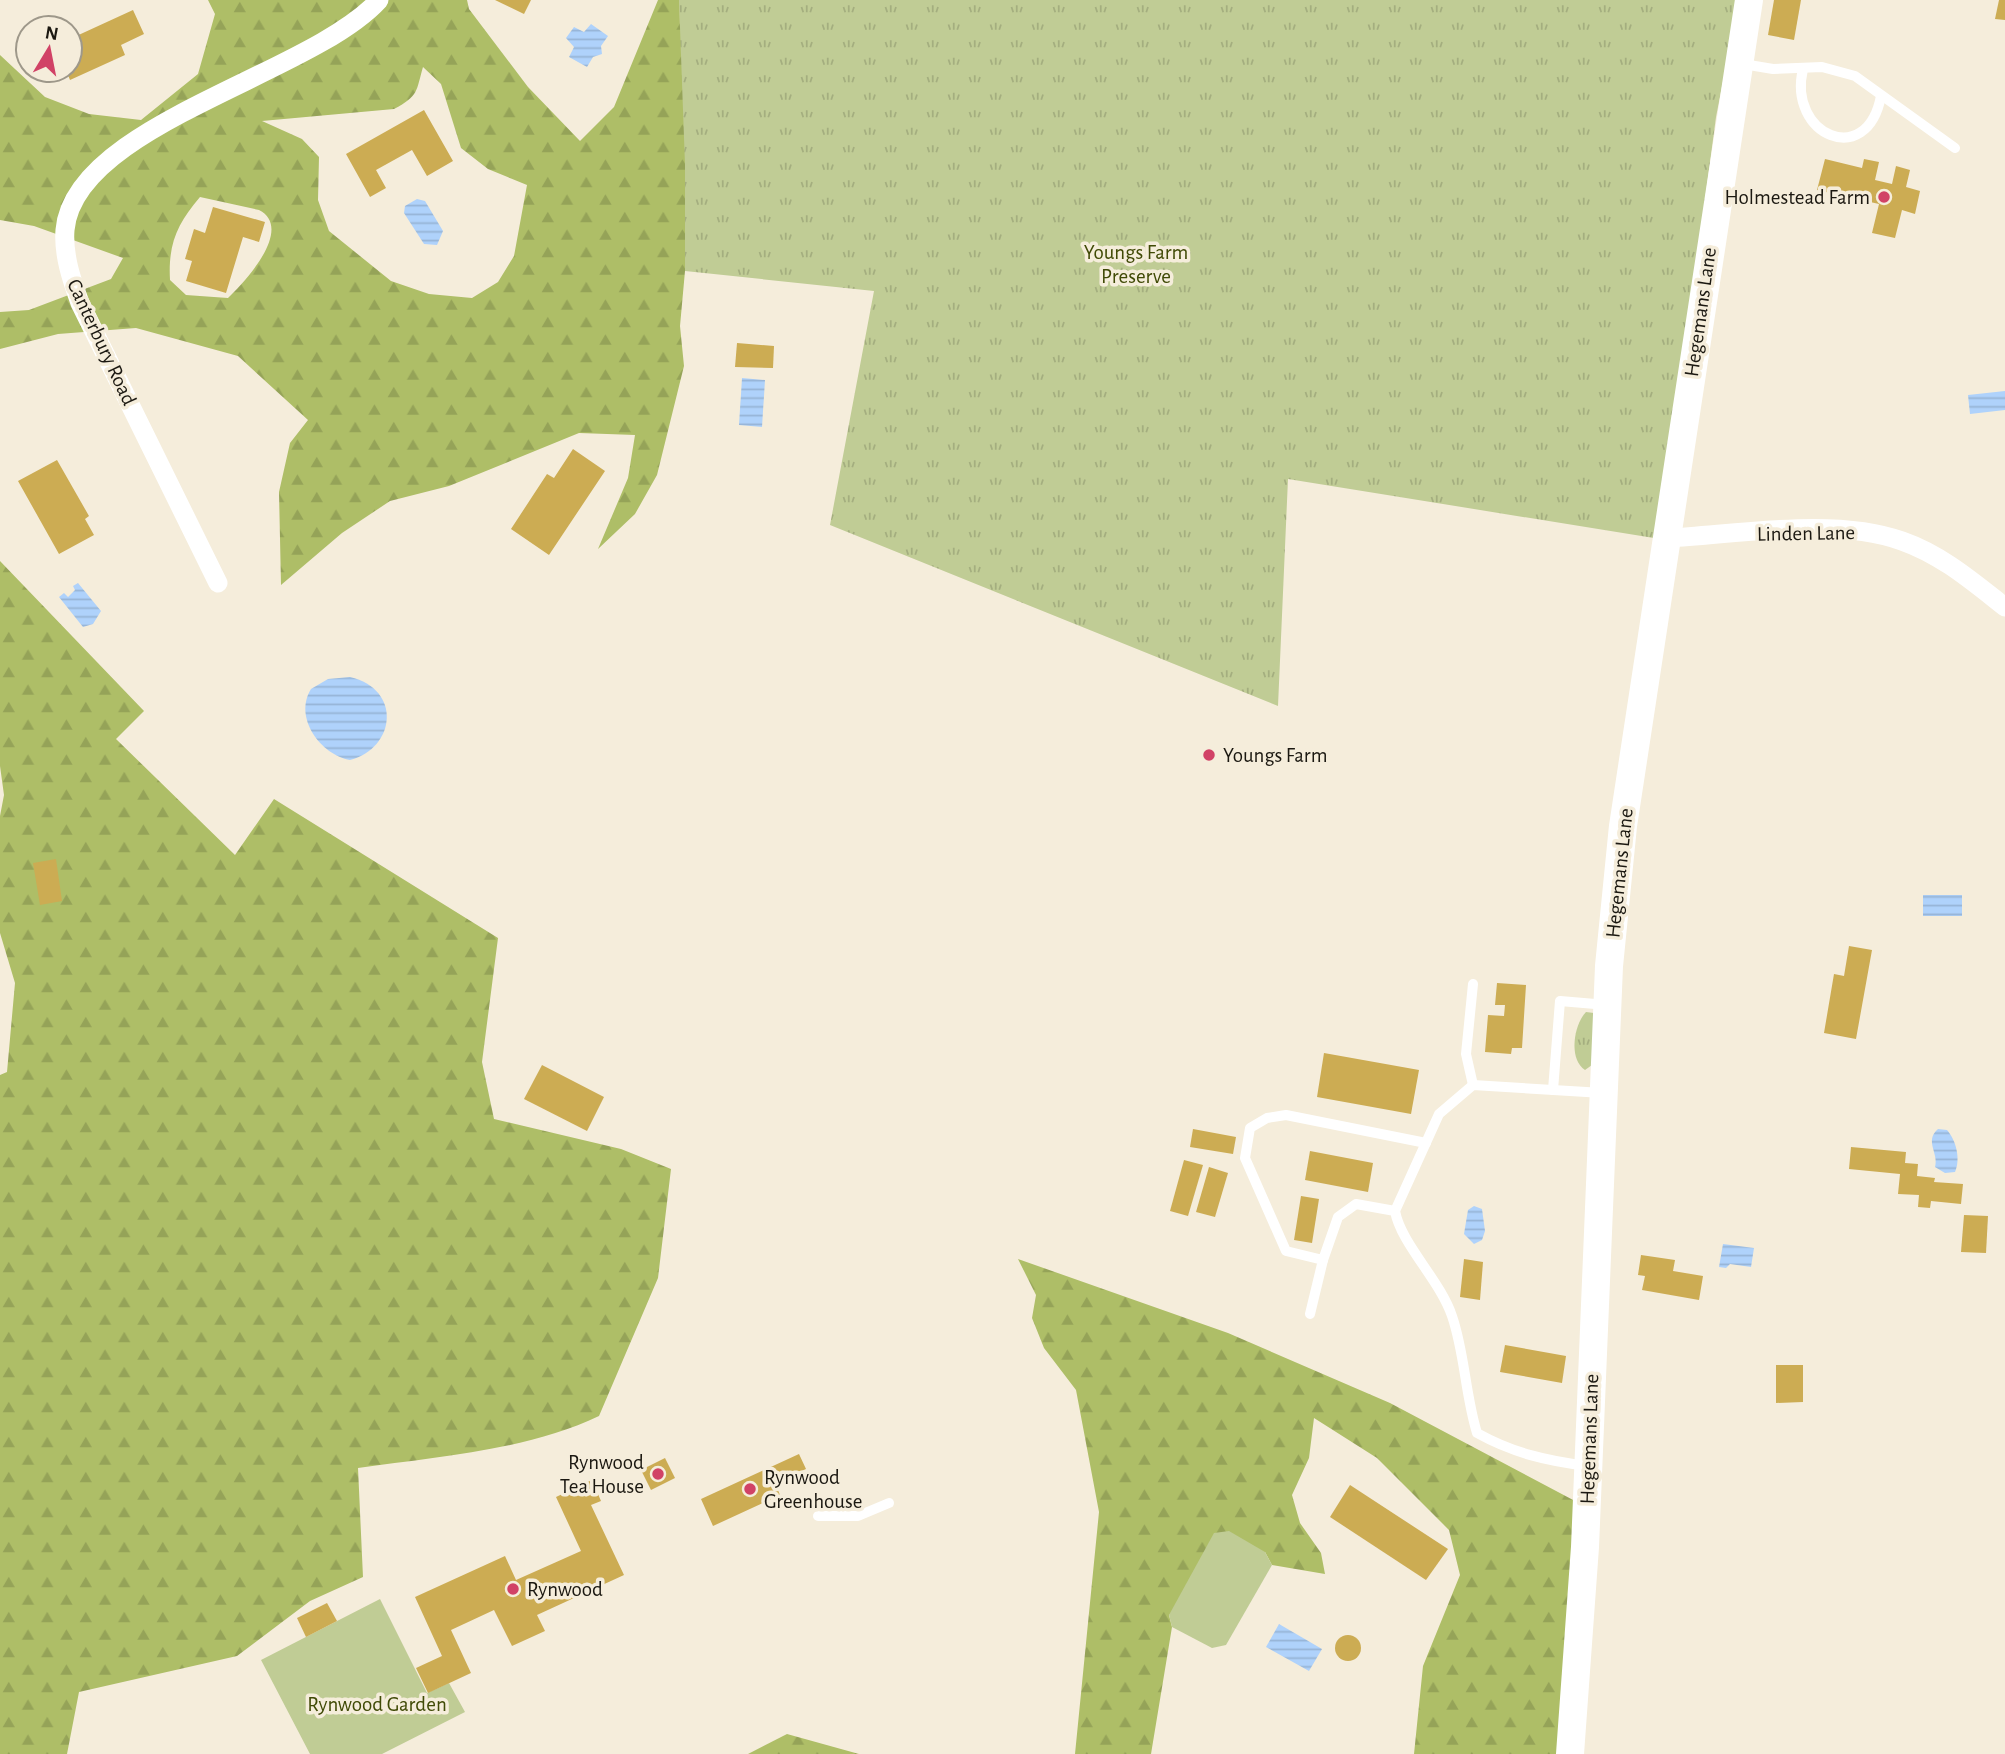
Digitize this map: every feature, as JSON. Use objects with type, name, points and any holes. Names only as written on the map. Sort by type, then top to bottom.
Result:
[{"type":"street","name":"Canterbury Road","points":[[219,583],[80,303],[69,274],[65,231],[71,208],[80,191],[106,160],[179,115],[311,50],[356,21],[379,0]]},
{"type":"street","name":"Hegemans Lane","points":[[1570,1754],[1588,1466],[1608,1005],[1623,826],[1669,538],[1703,284],[1749,0]]},
{"type":"street","name":"Linden Lane","points":[[1669,538],[1830,529],[1883,535],[1948,563],[2005,607]]},
{"type":"lane","points":[[1739,63],[1773,69],[1837,69],[1856,76],[1955,148]]},
{"type":"lane","points":[[1803,69],[1801,94],[1807,113],[1815,128],[1828,136],[1845,138],[1858,133],[1878,112],[1881,96]]},
{"type":"lane","points":[[1473,984],[1466,1054],[1473,1084]]},
{"type":"lane","points":[[1553,1090],[1560,1001],[1608,1005]]},
{"type":"lane","points":[[1588,1466],[1551,1462],[1507,1449],[1477,1433],[1467,1399],[1461,1353],[1451,1314],[1425,1265],[1397,1224],[1395,1211],[1439,1114],[1473,1084],[1604,1093]]},
{"type":"lane","points":[[1323,1260],[1286,1251],[1245,1158],[1250,1128],[1267,1118],[1286,1115],[1426,1143]]},
{"type":"lane","points":[[1310,1314],[1323,1260],[1338,1217],[1356,1204],[1395,1211]]},
{"type":"lane","points":[[818,1516],[858,1516],[890,1503]]},
{"type":"green space","points":[[208,0],[467,0],[469,9],[528,87],[580,141],[614,107],[658,0],[679,0],[685,165],[685,271],[680,326],[684,366],[657,475],[635,514],[598,549],[628,478],[635,435],[579,433],[449,486],[390,501],[342,533],[281,585],[279,492],[290,443],[308,420],[238,356],[136,328],[58,334],[0,349],[0,312],[29,310],[111,279],[123,258],[34,226],[0,220],[0,55],[14,68],[14,84],[31,84],[45,97],[89,114],[141,120],[198,74],[215,14]],"holes":[[[423,67],[441,84],[461,148],[488,169],[527,185],[514,256],[498,282],[472,298],[429,294],[391,281],[329,231],[318,200],[319,157],[302,139],[262,121],[394,109],[415,92]],[[200,197],[259,210],[268,218],[271,229],[269,241],[255,267],[228,298],[186,295],[170,280],[171,256],[176,235],[185,216]]]},
{"type":"green space","name":"Youngs Farm Preserve","points":[[679,0],[1739,0],[1716,117],[1660,539],[1288,479],[1278,706],[830,525],[874,291],[685,271]]},
{"type":"green space","points":[[0,561],[144,711],[116,739],[235,855],[274,799],[498,938],[482,1062],[494,1119],[621,1149],[671,1169],[658,1278],[599,1416],[543,1437],[481,1451],[358,1468],[363,1577],[310,1601],[237,1656],[79,1692],[67,1754],[0,1754],[0,1075],[7,1072],[15,983],[0,933],[0,816],[4,795],[0,766]]},
{"type":"green space","points":[[1586,1012],[1594,1013],[1592,1065],[1585,1070],[1576,1058],[1575,1041],[1578,1025]]},
{"type":"green space","points":[[1018,1259],[1228,1333],[1390,1403],[1575,1501],[1559,1754],[1414,1754],[1423,1666],[1460,1575],[1449,1530],[1377,1458],[1314,1418],[1309,1458],[1292,1495],[1300,1523],[1321,1553],[1325,1574],[1272,1565],[1265,1552],[1169,1615],[1172,1627],[1151,1754],[1075,1754],[1099,1512],[1076,1390],[1044,1348],[1032,1318],[1036,1295]]},
{"type":"green space","points":[[1229,1531],[1265,1552],[1272,1565],[1226,1645],[1212,1648],[1172,1627],[1169,1615],[1214,1533]]},
{"type":"green space","name":"Rynwood Garden","points":[[380,1599],[427,1693],[449,1683],[465,1712],[382,1754],[310,1754],[261,1660]]},
{"type":"green space","points":[[787,1734],[859,1754],[748,1754]]},
{"type":"water","points":[[591,24],[608,36],[601,46],[602,54],[593,57],[587,67],[569,57],[574,47],[566,38],[574,27],[584,32]]},
{"type":"water","points":[[417,199],[425,201],[443,231],[437,245],[424,244],[404,213],[405,206]]},
{"type":"water","points":[[742,378],[765,380],[762,427],[739,425]]},
{"type":"water","points":[[2005,391],[2005,410],[1970,414],[1968,395]]},
{"type":"water","points":[[78,583],[101,611],[93,624],[83,627],[59,597],[64,593],[68,597],[75,590],[73,586]]},
{"type":"water","points":[[350,677],[367,684],[378,693],[385,705],[387,718],[384,732],[377,744],[350,760],[339,757],[320,743],[313,734],[305,712],[311,689],[328,679]]},
{"type":"water","points":[[1923,895],[1962,895],[1962,916],[1923,916]]},
{"type":"water","points":[[1938,1129],[1947,1130],[1955,1144],[1958,1161],[1955,1172],[1945,1173],[1935,1167],[1932,1138]]},
{"type":"water","points":[[1474,1206],[1482,1209],[1485,1231],[1482,1240],[1474,1244],[1464,1234],[1468,1210]]},
{"type":"water","points":[[1723,1244],[1754,1248],[1751,1267],[1730,1264],[1726,1268],[1719,1267]]},
{"type":"water","points":[[1279,1624],[1322,1649],[1309,1671],[1266,1647]]},
{"type":"building","points":[[495,0],[531,0],[524,14]]},
{"type":"building","points":[[1774,0],[1801,0],[1794,40],[1768,35]]},
{"type":"building","points":[[1999,0],[2005,0],[2005,20],[1995,19]]},
{"type":"building","points":[[133,10],[144,34],[121,45],[125,55],[84,74],[84,32]]},
{"type":"building","points":[[424,110],[453,161],[427,176],[412,150],[376,170],[386,188],[370,197],[346,154]]},
{"type":"building","name":"Holmestead Farm","points":[[1825,159],[1862,168],[1864,159],[1879,162],[1875,180],[1892,184],[1896,166],[1910,170],[1906,187],[1920,191],[1915,214],[1902,210],[1895,238],[1872,233],[1879,204],[1817,190]]},
{"type":"building","points":[[213,207],[265,222],[259,242],[243,237],[226,293],[186,281],[192,261],[185,259],[194,229],[205,233]]},
{"type":"building","points":[[737,343],[774,346],[773,368],[735,367]]},
{"type":"building","points":[[573,449],[605,471],[549,555],[511,529],[547,474],[554,478]]},
{"type":"building","points":[[57,460],[89,516],[85,519],[94,535],[59,554],[18,481]]},
{"type":"building","points":[[56,859],[62,901],[40,905],[33,863]]},
{"type":"building","points":[[1849,946],[1872,950],[1856,1039],[1824,1033],[1834,974],[1844,976]]},
{"type":"building","points":[[1497,983],[1526,985],[1522,1048],[1512,1048],[1511,1054],[1485,1052],[1488,1015],[1504,1016],[1505,1005],[1495,1005]]},
{"type":"building","points":[[1324,1053],[1419,1070],[1411,1114],[1317,1097]]},
{"type":"building","points":[[542,1065],[604,1097],[587,1131],[524,1099]]},
{"type":"building","points":[[1193,1129],[1236,1137],[1233,1154],[1190,1147]]},
{"type":"building","points":[[1851,1147],[1906,1152],[1905,1163],[1918,1164],[1917,1176],[1935,1178],[1934,1182],[1963,1184],[1961,1204],[1931,1201],[1930,1208],[1918,1207],[1919,1195],[1898,1194],[1900,1174],[1849,1169]]},
{"type":"building","points":[[1310,1151],[1373,1163],[1368,1192],[1305,1180]]},
{"type":"building","points":[[1184,1160],[1203,1165],[1188,1216],[1170,1211]]},
{"type":"building","points":[[1209,1167],[1228,1173],[1215,1217],[1196,1212]]},
{"type":"building","points":[[1301,1196],[1319,1199],[1312,1243],[1294,1240]]},
{"type":"building","points":[[1964,1215],[1988,1216],[1986,1253],[1961,1252]]},
{"type":"building","points":[[1641,1255],[1675,1260],[1673,1271],[1703,1276],[1699,1300],[1642,1290],[1645,1276],[1638,1275]]},
{"type":"building","points":[[1464,1259],[1483,1262],[1480,1300],[1460,1297]]},
{"type":"building","points":[[1505,1345],[1566,1356],[1562,1383],[1500,1372]]},
{"type":"building","points":[[1776,1365],[1803,1365],[1803,1402],[1776,1403]]},
{"type":"building","name":"Rynwood Greenhouse","points":[[799,1454],[806,1469],[775,1483],[780,1495],[713,1526],[701,1499]]},
{"type":"building","name":"Rynwood Tea House","points":[[665,1458],[675,1478],[651,1490],[641,1470]]},
{"type":"building","name":"Rynwood","points":[[592,1480],[601,1501],[591,1505],[624,1575],[537,1615],[545,1631],[512,1646],[494,1610],[451,1630],[471,1673],[428,1693],[416,1668],[442,1656],[415,1597],[505,1556],[516,1580],[581,1551],[556,1497]]},
{"type":"building","points":[[1350,1485],[1448,1549],[1426,1580],[1330,1517]]},
{"type":"building","points":[[327,1603],[337,1621],[306,1637],[297,1618]]},
{"type":"building","points":[[1348,1635],[1357,1639],[1361,1648],[1357,1657],[1348,1661],[1339,1657],[1335,1648],[1339,1639]]},
{"type":"place","name":"Holmestead Farm","points":[[1884,197]]},
{"type":"place","name":"Youngs Farm","points":[[1209,755]]},
{"type":"place","name":"Rynwood Tea House","points":[[658,1474]]},
{"type":"place","name":"Rynwood Greenhouse","points":[[750,1489]]},
{"type":"place","name":"Rynwood","points":[[513,1589]]}]
